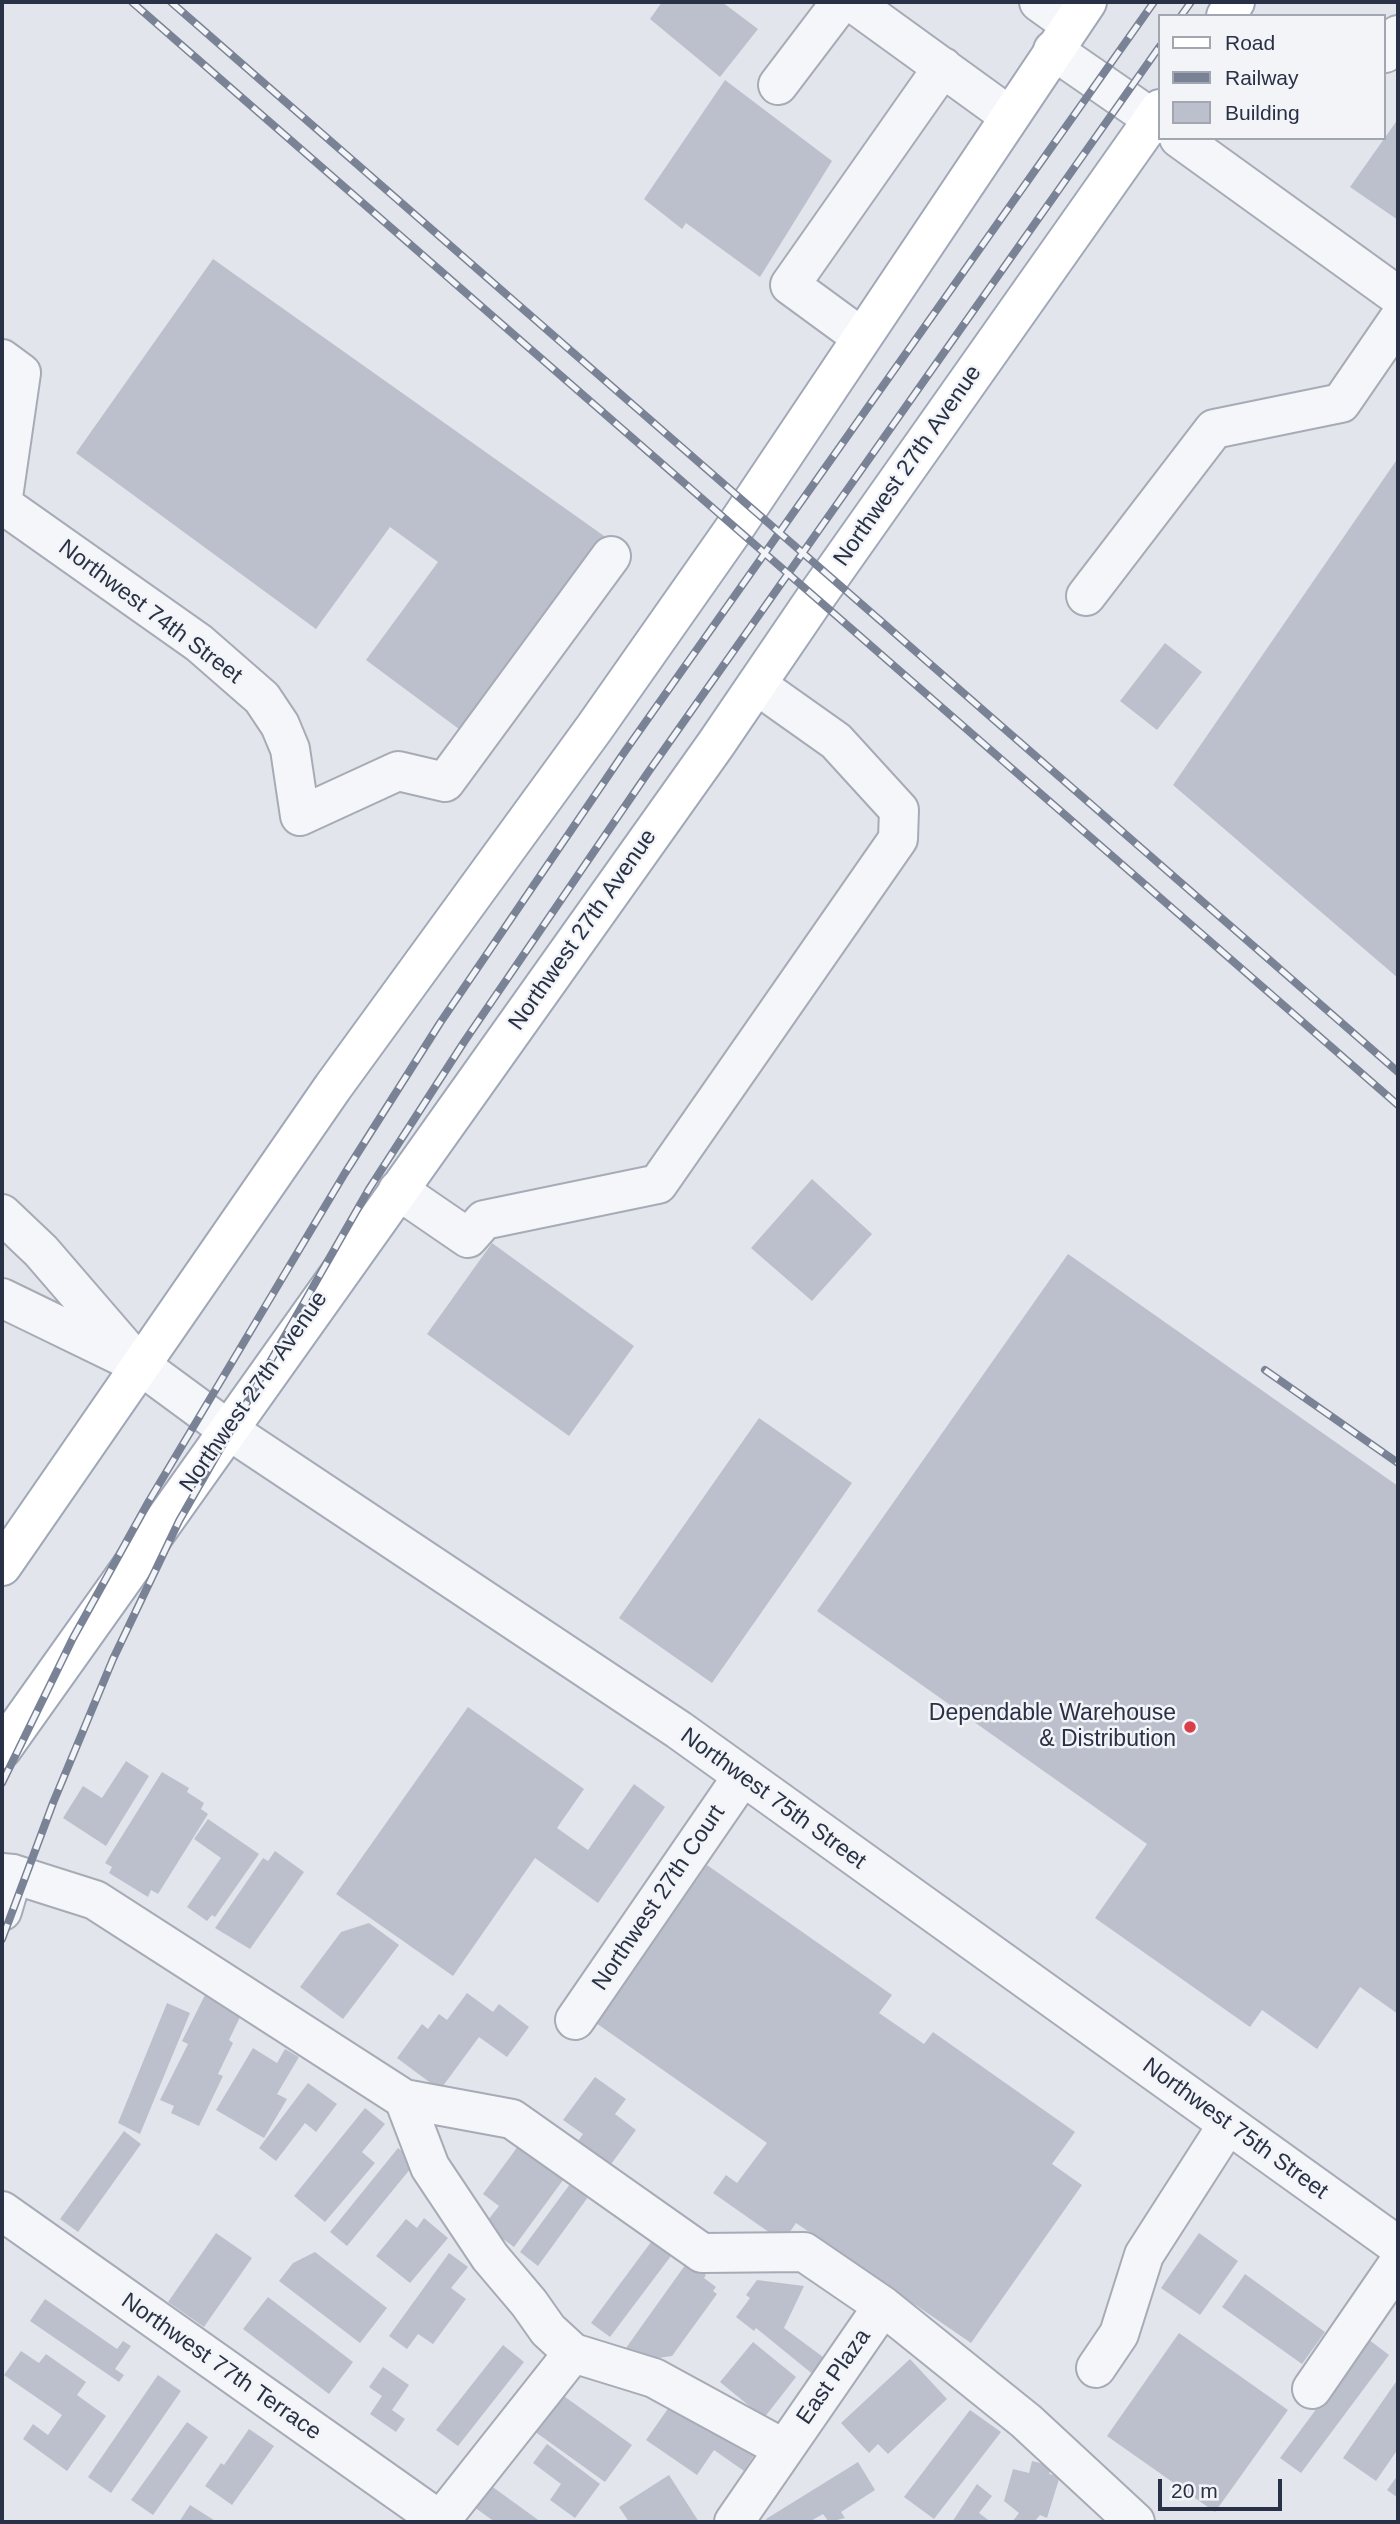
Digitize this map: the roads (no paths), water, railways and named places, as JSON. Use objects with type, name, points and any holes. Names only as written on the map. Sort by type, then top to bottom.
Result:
[{"type":"main road","points":[[2,1566],[333,1087],[618,694],[736,526],[1070,25]]},
{"type":"main road","name":"Northwest 27th Avenue","points":[[2,1749],[757,685],[816,597],[1158,130]]},
{"type":"street","points":[[778,85],[841,2]]},
{"type":"street","points":[[852,2],[1008,115]]},
{"type":"street","points":[[1039,2],[1070,25],[1158,118]]},
{"type":"street","points":[[861,337],[790,285],[943,67]]},
{"type":"street","points":[[1186,140],[1398,296]]},
{"type":"street","points":[[1086,596],[1214,429],[1341,403],[1398,320]]},
{"type":"street","points":[[2,359],[21,373],[2,504]]},
{"type":"street","name":"Northwest 74th Street","points":[[2,504],[199,643],[262,698],[280,725],[290,749],[300,817],[398,771],[445,782],[611,556]]},
{"type":"street","points":[[398,1191],[468,1238],[484,1220],[658,1184],[898,839],[899,810],[836,741],[757,685]]},
{"type":"street","name":"Northwest 75th Street","points":[[2,1214],[41,1251],[140,1365]]},
{"type":"street","name":"Northwest 75th Street","points":[[2,1298],[140,1365],[227,1429],[679,1730],[1398,2246]]},
{"type":"street","name":"Northwest 27th Court","points":[[575,2020],[742,1777]]},
{"type":"street","points":[[2,1911],[8,1873],[95,1900],[404,2099],[512,2119],[702,2253],[804,2252],[883,2306],[1026,2421],[1112,2515]]},
{"type":"street","points":[[404,2099],[430,2167],[490,2257],[529,2302],[548,2330],[573,2353],[654,2378],[784,2449]]},
{"type":"street","points":[[1096,2368],[1119,2334],[1144,2255],[1228,2124]]},
{"type":"street","name":"Northwest 77th Terrace","points":[[2,2211],[441,2522]]},
{"type":"street","points":[[1312,2389],[1398,2264]]},
{"type":"street","name":"East Plaza","points":[[734,2522],[883,2306]]},
{"type":"street","points":[[441,2522],[573,2353]]},
{"type":"railway","points":[[132,2],[1398,1105]]},
{"type":"railway","points":[[171,2],[1398,1072]]},
{"type":"railway","points":[[2,1783],[73,1638],[149,1501],[345,1173],[440,1023],[623,754],[1154,2]]},
{"type":"railway","points":[[1182,14],[1191,2]]},
{"type":"railway","points":[[2,1939],[53,1803],[113,1659],[179,1521],[369,1189],[464,1042],[649,771],[1158,49]]},
{"type":"railway","points":[[1265,1370],[1398,1463]]},
{"type":"place","name":"Dependable Warehouse & Distribution","points":[[1190,1727]]}]
